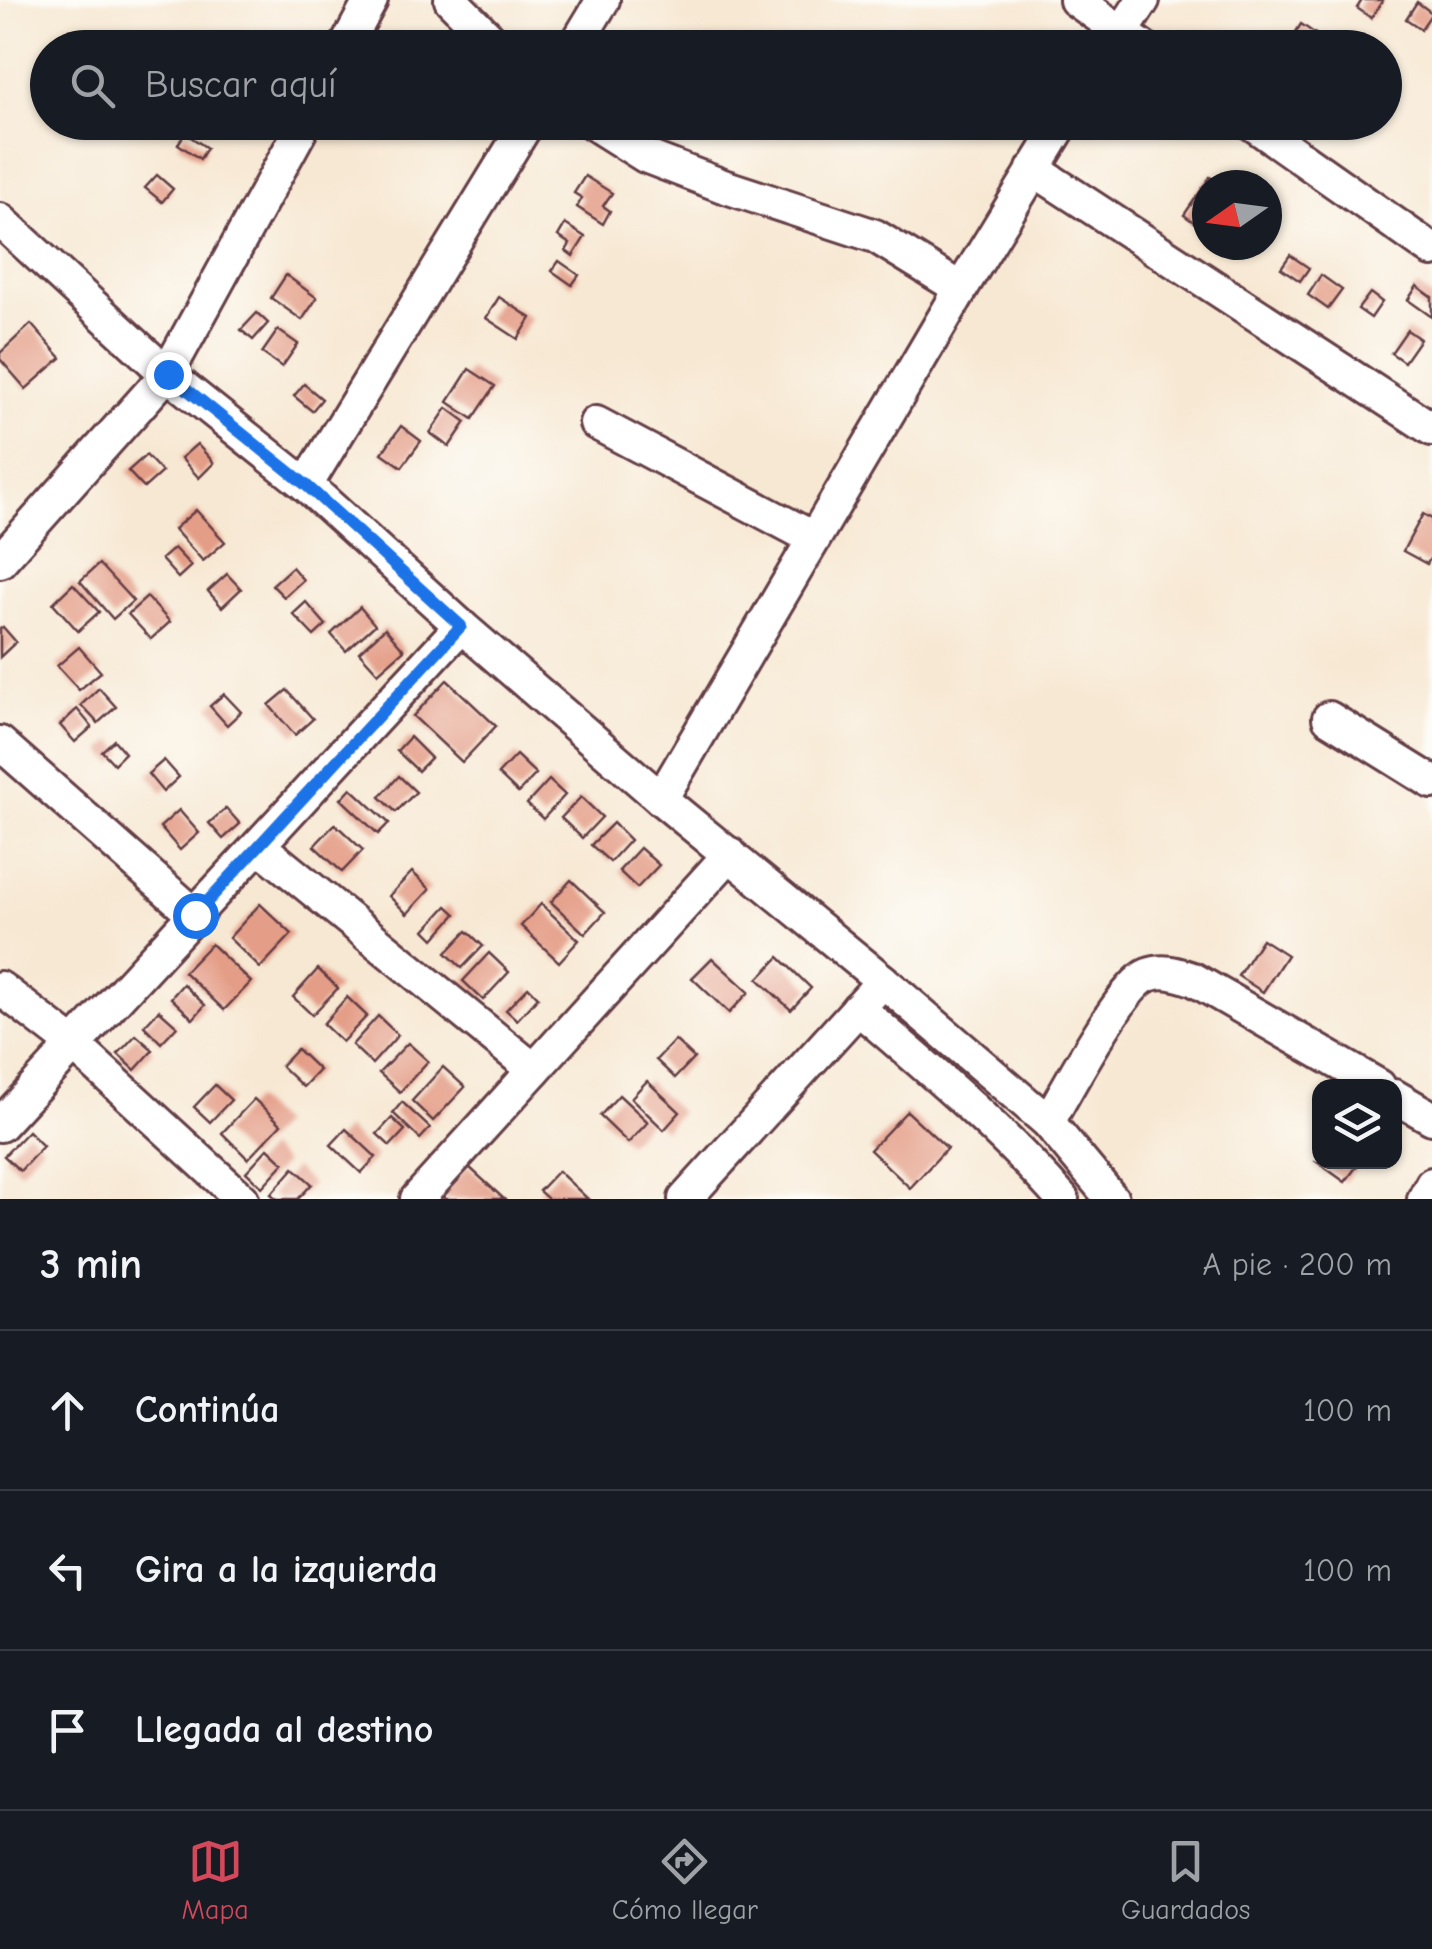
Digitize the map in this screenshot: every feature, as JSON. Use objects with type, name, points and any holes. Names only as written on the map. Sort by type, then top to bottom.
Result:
[{"type":"street","points":[[355,30],[371,0]]},
{"type":"street","points":[[451,0],[480,30]]},
{"type":"street","points":[[585,30],[603,0]]},
{"type":"street","points":[[1076,0],[1112,30]]},
{"type":"street","points":[[1131,30],[1142,0]]},
{"type":"street","points":[[0,561],[168,374],[294,140]]},
{"type":"street","points":[[306,485],[517,140]]},
{"type":"street","points":[[620,140],[645,156],[723,186],[876,236],[961,289]]},
{"type":"street","points":[[661,799],[1052,140]]},
{"type":"street","points":[[1276,140],[1432,250]]},
{"type":"street","points":[[1033,169],[1430,426]]},
{"type":"street","points":[[0,220],[168,374],[306,485],[661,799],[1048,1122],[1112,1199]]},
{"type":"street","points":[[596,423],[814,538]]},
{"type":"street","points":[[0,1125],[461,626]]},
{"type":"street","points":[[1329,718],[1432,782]]},
{"type":"street","points":[[0,743],[195,915]]},
{"type":"street","points":[[259,846],[534,1070]]},
{"type":"street","points":[[417,1199],[730,854]]},
{"type":"street","points":[[1048,1122],[1123,998],[1144,976],[1167,971],[1208,987],[1367,1079]]},
{"type":"street","points":[[690,1197],[883,981]]},
{"type":"street","points":[[0,988],[74,1045],[242,1199]]},
{"type":"street","points":[[858,1008],[981,1114],[1062,1199]]},
{"type":"street","points":[[1402,1101],[1432,1118]]},
{"type":"street","points":[[1424,1199],[1432,1184]]},
{"type":"building","points":[[1362,0],[1383,0],[1371,18],[1357,8]]},
{"type":"building","points":[[1417,2],[1432,13],[1421,29],[1406,19]]},
{"type":"building","points":[[181,140],[195,140],[207,148],[200,159],[178,144]]},
{"type":"building","points":[[637,140],[662,140],[655,152]]},
{"type":"building","points":[[157,175],[173,189],[162,202],[145,188]]},
{"type":"building","points":[[585,176],[612,193],[603,206],[610,211],[603,224],[577,207],[582,198],[574,193]]},
{"type":"building","points":[[1192,203],[1192,221],[1184,215]]},
{"type":"building","points":[[565,224],[585,237],[573,256],[566,251],[570,244],[558,236]]},
{"type":"building","points":[[1290,255],[1309,268],[1300,281],[1281,268]]},
{"type":"building","points":[[559,261],[579,275],[572,285],[552,271]]},
{"type":"building","points":[[286,275],[317,298],[302,320],[271,298]]},
{"type":"building","points":[[1321,275],[1342,290],[1328,309],[1308,295]]},
{"type":"building","points":[[1417,286],[1432,297],[1432,317],[1408,300]]},
{"type":"building","points":[[1370,293],[1382,302],[1371,318],[1358,309]]},
{"type":"building","points":[[499,297],[531,318],[518,339],[486,318]]},
{"type":"building","points":[[257,313],[268,323],[253,340],[241,330]]},
{"type":"building","points":[[31,324],[61,358],[26,389],[0,359],[0,353]]},
{"type":"building","points":[[278,330],[298,344],[282,367],[262,353]]},
{"type":"building","points":[[1407,330],[1420,339],[1404,362],[1391,353]]},
{"type":"building","points":[[469,369],[495,386],[473,419],[448,402]]},
{"type":"building","points":[[304,384],[322,399],[312,411],[294,396]]},
{"type":"building","points":[[447,408],[466,422],[449,447],[430,433]]},
{"type":"building","points":[[401,426],[421,441],[402,467],[382,453]]},
{"type":"building","points":[[197,444],[214,463],[199,478],[181,458]]},
{"type":"building","points":[[146,455],[162,472],[144,488],[128,471]]},
{"type":"building","points":[[196,510],[225,542],[203,561],[174,529]]},
{"type":"building","points":[[1423,514],[1432,519],[1432,555],[1427,564],[1403,551]]},
{"type":"building","points":[[174,548],[191,566],[178,578],[161,559]]},
{"type":"building","points":[[99,564],[133,601],[113,619],[80,581]]},
{"type":"building","points":[[292,567],[303,580],[284,597],[272,585]]},
{"type":"building","points":[[227,574],[241,589],[222,607],[208,591]]},
{"type":"building","points":[[73,584],[99,612],[78,631],[53,603]]},
{"type":"building","points":[[147,597],[170,622],[151,639],[128,614]]},
{"type":"building","points":[[306,602],[326,625],[314,636],[293,614]]},
{"type":"building","points":[[360,607],[375,625],[346,651],[331,634]]},
{"type":"building","points":[[3,627],[16,642],[0,657],[0,629]]},
{"type":"building","points":[[385,628],[404,650],[378,673],[359,652]]},
{"type":"building","points":[[79,647],[101,672],[79,690],[57,666]]},
{"type":"building","points":[[447,680],[496,726],[462,762],[413,716]]},
{"type":"building","points":[[99,688],[116,707],[98,723],[81,705]]},
{"type":"building","points":[[287,690],[313,719],[295,735],[269,705]]},
{"type":"building","points":[[224,694],[241,712],[227,725],[210,706]]},
{"type":"building","points":[[77,709],[92,727],[75,742],[60,725]]},
{"type":"building","points":[[410,737],[431,758],[418,771],[397,751]]},
{"type":"building","points":[[114,740],[125,753],[114,764],[102,751]]},
{"type":"building","points":[[516,755],[536,774],[518,793],[498,774]]},
{"type":"building","points":[[164,760],[179,777],[163,792],[148,774]]},
{"type":"building","points":[[399,776],[416,792],[396,812],[380,797]]},
{"type":"building","points":[[549,780],[565,795],[543,819],[527,804]]},
{"type":"building","points":[[351,788],[389,823],[378,834],[341,799]]},
{"type":"building","points":[[581,797],[602,817],[582,838],[561,818]]},
{"type":"building","points":[[226,808],[240,824],[223,839],[209,823]]},
{"type":"building","points":[[179,810],[199,833],[180,850],[160,827]]},
{"type":"building","points":[[613,823],[630,840],[610,862],[591,845]]},
{"type":"building","points":[[335,824],[363,850],[342,872],[314,846]]},
{"type":"building","points":[[640,848],[659,865],[637,888],[619,871]]},
{"type":"building","points":[[412,872],[430,889],[407,914],[389,896]]},
{"type":"building","points":[[571,880],[605,912],[585,934],[551,902]]},
{"type":"building","points":[[260,904],[292,934],[260,968],[229,938]]},
{"type":"building","points":[[541,904],[579,940],[559,962],[521,926]]},
{"type":"building","points":[[447,906],[456,914],[434,939],[425,930]]},
{"type":"building","points":[[467,931],[483,946],[462,968],[446,953]]},
{"type":"building","points":[[1262,939],[1287,955],[1263,992],[1238,976]]},
{"type":"building","points":[[211,944],[251,982],[224,1010],[184,972]]},
{"type":"building","points":[[489,953],[509,972],[483,1000],[463,981]]},
{"type":"building","points":[[779,957],[811,988],[791,1010],[758,979]]},
{"type":"building","points":[[712,958],[749,992],[729,1013],[692,978]]},
{"type":"building","points":[[318,969],[338,988],[312,1015],[293,997]]},
{"type":"building","points":[[183,984],[205,1005],[193,1019],[171,998]]},
{"type":"building","points":[[528,987],[538,997],[517,1020],[506,1010]]},
{"type":"building","points":[[347,997],[367,1016],[342,1042],[323,1024]]},
{"type":"building","points":[[159,1010],[177,1026],[161,1043],[144,1026]]},
{"type":"building","points":[[378,1016],[398,1035],[372,1064],[352,1045]]},
{"type":"building","points":[[136,1035],[153,1050],[135,1070],[118,1054]]},
{"type":"building","points":[[675,1040],[694,1058],[675,1078],[656,1060]]},
{"type":"building","points":[[408,1043],[428,1061],[400,1092],[379,1073]]},
{"type":"building","points":[[297,1049],[319,1070],[303,1087],[281,1066]]},
{"type":"building","points":[[443,1067],[465,1087],[433,1121],[412,1101]]},
{"type":"building","points":[[647,1081],[680,1112],[664,1130],[631,1098]]},
{"type":"building","points":[[215,1085],[231,1100],[210,1122],[194,1107]]},
{"type":"building","points":[[619,1095],[648,1122],[628,1143],[600,1116]]},
{"type":"building","points":[[254,1099],[281,1124],[248,1159],[222,1133]]},
{"type":"building","points":[[402,1102],[430,1128],[420,1139],[393,1113]]},
{"type":"building","points":[[907,1111],[947,1148],[910,1188],[870,1150]]},
{"type":"building","points":[[392,1118],[405,1130],[390,1146],[377,1134]]},
{"type":"building","points":[[346,1129],[376,1157],[361,1173],[331,1145]]},
{"type":"building","points":[[28,1131],[43,1146],[20,1171],[4,1156]]},
{"type":"building","points":[[268,1148],[284,1163],[262,1187],[246,1172]]},
{"type":"building","points":[[468,1166],[504,1199],[445,1199],[441,1195]]},
{"type":"building","points":[[294,1168],[312,1184],[298,1199],[277,1199],[271,1194]]},
{"type":"building","points":[[1327,1169],[1355,1169],[1345,1182]]},
{"type":"building","points":[[558,1171],[588,1199],[548,1199],[539,1191]]},
{"type":"route","points":[[168,374],[306,485],[461,626],[195,915]]}]
